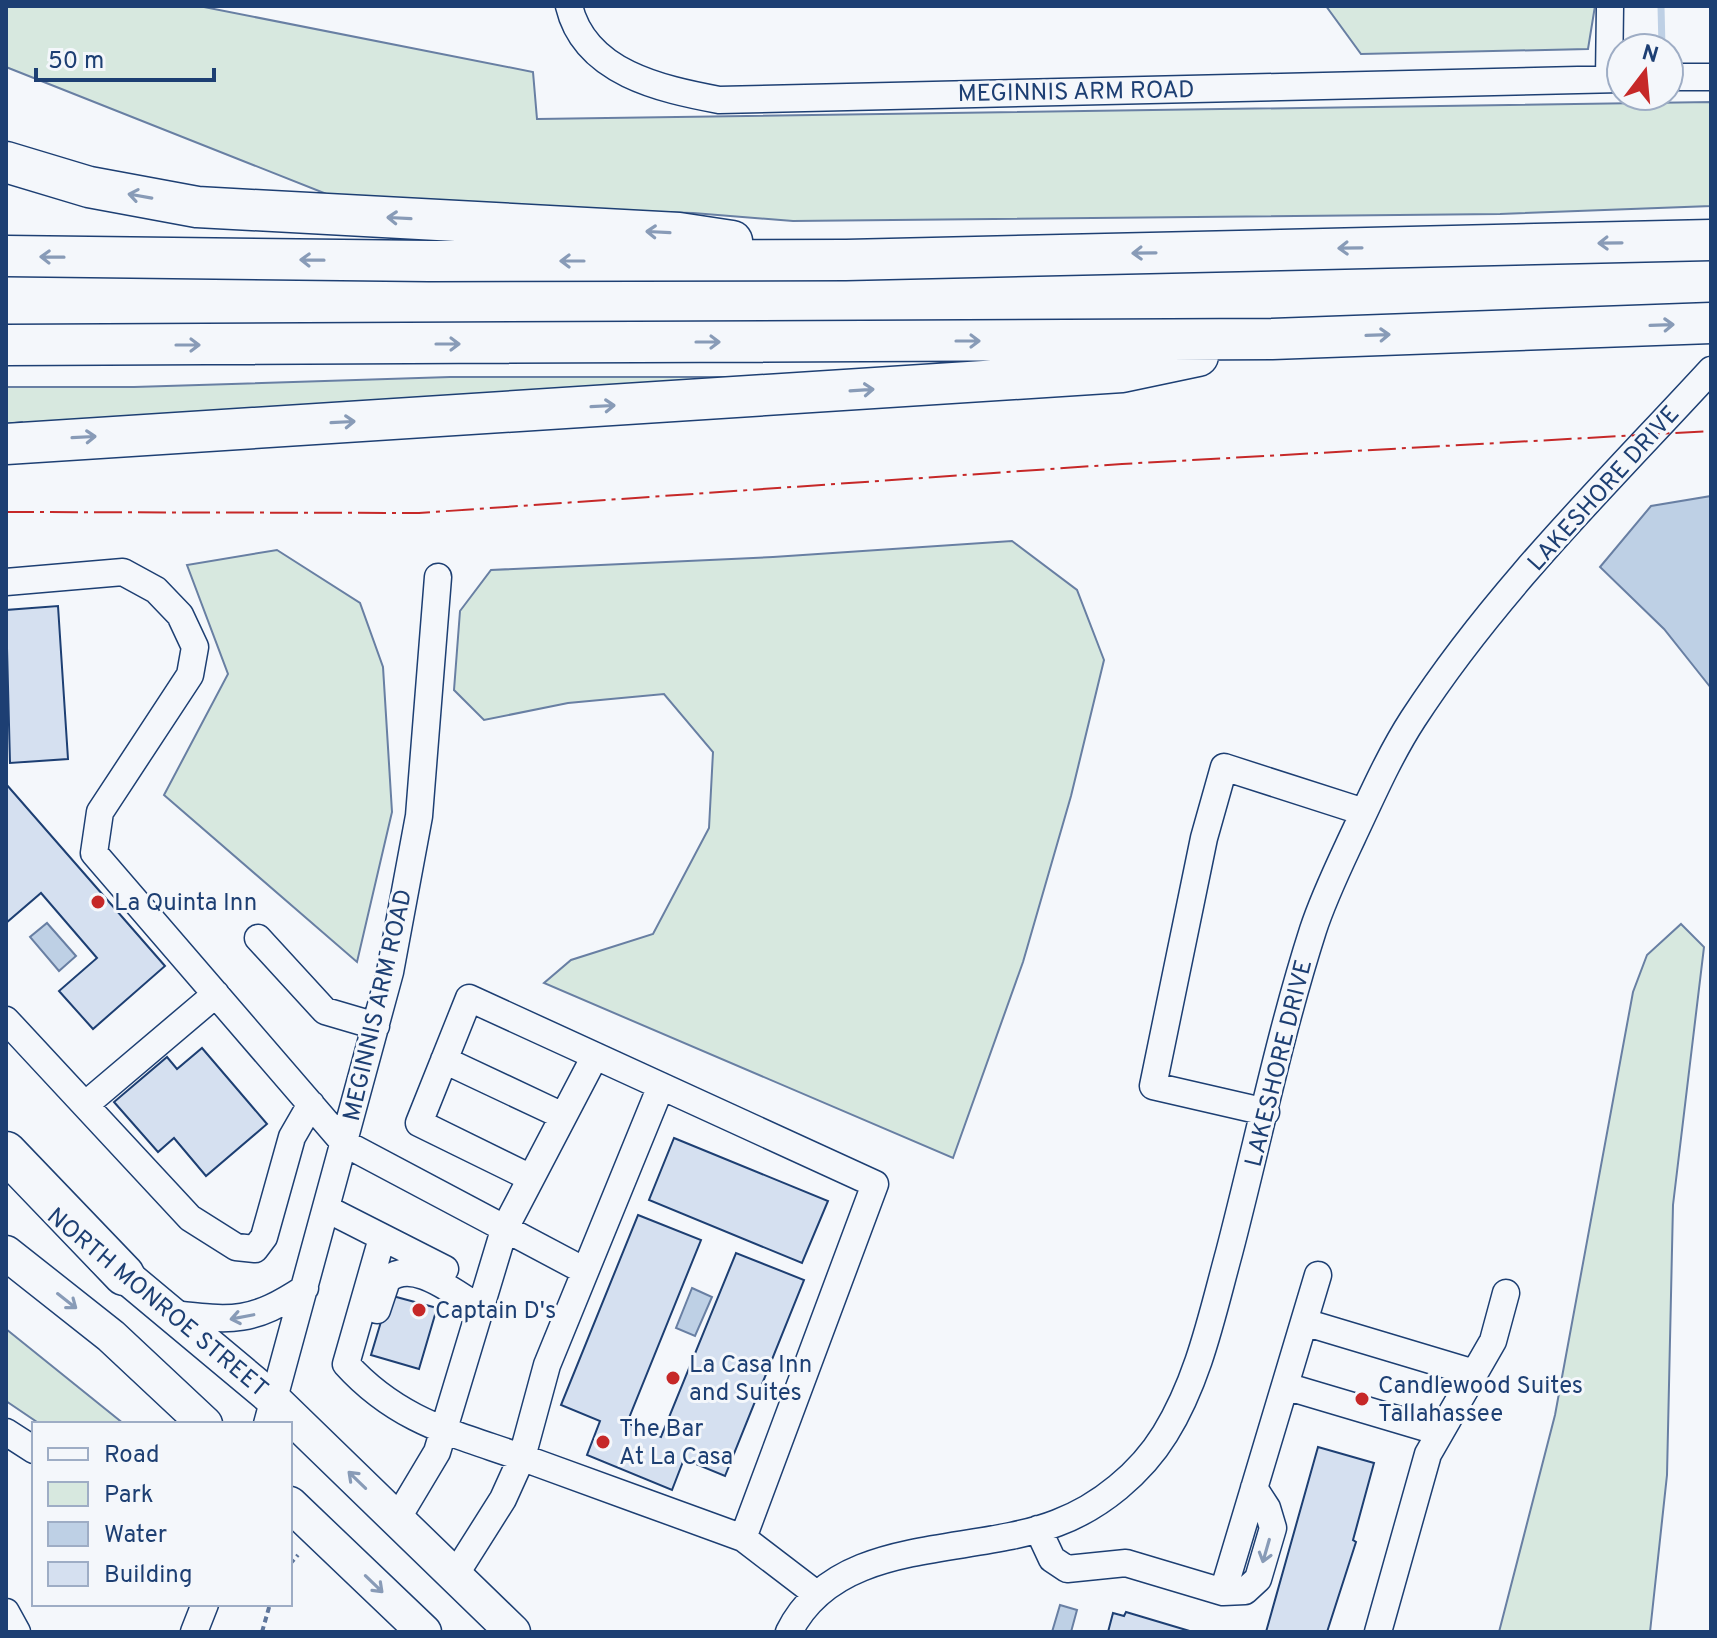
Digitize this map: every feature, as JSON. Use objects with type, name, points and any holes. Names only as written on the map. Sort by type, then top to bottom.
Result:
[{"type":"highway","points":[[6,162],[89,187],[197,207],[679,233],[846,260]]},
{"type":"highway","points":[[6,256],[846,260],[1699,241]]},
{"type":"highway","points":[[6,345],[1272,339],[1711,323]]},
{"type":"highway","points":[[6,444],[1122,372],[1272,339]]},
{"type":"highway","points":[[6,1152],[124,1275]]},
{"type":"main road","name":"NORTH MONROE STREET","points":[[6,1176],[173,1314],[271,1412]]},
{"type":"main road","points":[[6,1253],[111,1336],[203,1422]]},
{"type":"main road","name":"NORTH MONROE STREET","points":[[292,1430],[397,1519],[513,1632]]},
{"type":"main road","points":[[292,1509],[304,1542],[424,1632]]},
{"type":"street","name":"MEGINNIS ARM ROAD","points":[[569,6],[581,35],[621,71],[670,91],[719,100],[1605,79]]},
{"type":"street","points":[[1610,6],[1612,32]]},
{"type":"street","points":[[1685,77],[1711,77]]},
{"type":"street","name":"LAKESHORE DRIVE","points":[[789,1632],[815,1593],[859,1569],[913,1553],[1060,1522],[1121,1485],[1163,1438],[1194,1377],[1266,1112],[1286,1017],[1314,924],[1364,812],[1411,722],[1450,665],[1540,556],[1711,370]]},
{"type":"street","points":[[6,582],[123,572],[156,590],[180,615],[195,647],[190,675],[100,812],[94,853],[344,1143],[585,1271]]},
{"type":"street","name":"MEGINNIS ARM ROAD","points":[[271,1412],[390,972],[419,816],[438,577]]},
{"type":"street","points":[[1266,1112],[1153,1086],[1204,838],[1224,767],[1364,812]]},
{"type":"street","points":[[258,938],[325,1011],[376,1026]]},
{"type":"street","points":[[85,1105],[216,994]]},
{"type":"street","points":[[531,1178],[419,1123],[469,998],[875,1184],[743,1538]]},
{"type":"street","points":[[6,1020],[190,1218],[236,1247],[255,1249],[264,1237],[292,1137],[311,1104]]},
{"type":"street","points":[[397,1519],[437,1452],[504,1230],[595,1056]]},
{"type":"street","points":[[444,1060],[563,1116]]},
{"type":"street","points":[[455,1575],[503,1499],[522,1457],[547,1365],[661,1086]]},
{"type":"street","points":[[327,1209],[483,1299]]},
{"type":"street","points":[[382,1238],[346,1364],[373,1393],[442,1432],[522,1457],[743,1538],[815,1593]]},
{"type":"street","points":[[358,1378],[383,1288],[394,1274],[417,1273],[483,1299]]},
{"type":"street","points":[[1038,1529],[1052,1559],[1067,1569],[1126,1563],[1223,1592],[1245,1591],[1258,1579],[1273,1528],[1267,1508],[1254,1488],[1318,1275]]},
{"type":"street","points":[[173,1314],[244,1319],[279,1305],[305,1288]]},
{"type":"street","points":[[1378,1632],[1428,1454],[1493,1341],[1506,1293]]},
{"type":"street","points":[[1304,1322],[1474,1373]]},
{"type":"street","points":[[1285,1386],[1440,1432]]},
{"type":"street","points":[[6,1432],[32,1449]]},
{"type":"street","points":[[194,1632],[204,1606]]},
{"type":"street","points":[[6,1612],[17,1632]]},
{"type":"path","points":[[292,1561],[304,1542]]},
{"type":"path","points":[[262,1632],[269,1606]]},
{"type":"green space","points":[[6,6],[199,6],[533,72],[537,119],[1605,104],[1605,112],[1685,112],[1685,102],[1711,102],[1711,206],[1500,214],[793,221],[693,213],[459,206],[329,195],[6,67]]},
{"type":"green space","points":[[1326,6],[1595,6],[1588,49],[1361,54]]},
{"type":"green space","points":[[450,377],[789,377],[27,430],[22,422],[6,424],[6,387],[134,387]]},
{"type":"green space","points":[[1012,541],[1077,590],[1104,660],[1071,796],[1023,962],[953,1158],[544,983],[571,960],[653,934],[709,828],[713,752],[664,694],[568,703],[484,720],[454,690],[460,611],[491,570],[773,557]]},
{"type":"green space","points":[[277,550],[360,603],[383,667],[392,812],[357,962],[164,795],[228,674],[187,565]]},
{"type":"green space","points":[[1681,924],[1704,947],[1673,1205],[1667,1475],[1650,1632],[1499,1632],[1555,1415],[1633,992],[1647,955]]},
{"type":"green space","points":[[6,1329],[122,1422],[37,1422],[6,1401]]},
{"type":"water","points":[[1711,496],[1711,688],[1664,629],[1600,567],[1651,506]]},
{"type":"water","points":[[47,923],[76,956],[59,971],[30,937]]},
{"type":"water","points":[[692,1288],[712,1297],[695,1336],[676,1328]]},
{"type":"water","points":[[1060,1605],[1077,1610],[1071,1632],[1052,1632]]},
{"type":"building","points":[[58,606],[68,759],[10,763],[6,610]]},
{"type":"building","points":[[6,784],[165,966],[93,1029],[59,991],[97,958],[41,893],[6,923]]},
{"type":"building","points":[[202,1048],[267,1124],[206,1176],[174,1138],[158,1152],[114,1102],[167,1057],[177,1069]]},
{"type":"building","points":[[674,1138],[828,1201],[802,1263],[649,1200]]},
{"type":"building","points":[[638,1215],[701,1240],[627,1423],[661,1437],[736,1253],[804,1280],[725,1476],[684,1459],[672,1490],[587,1455],[600,1421],[561,1405]]},
{"type":"building","points":[[389,1295],[437,1308],[419,1369],[371,1355]]},
{"type":"building","points":[[1318,1447],[1374,1463],[1353,1540],[1356,1542],[1327,1632],[1266,1632]]},
{"type":"building","points":[[1126,1612],[1193,1632],[1108,1632],[1113,1613],[1124,1616]]},
{"type":"waterway","points":[[1661,6],[1662,32]]},
{"type":"power","points":[[6,512],[419,513],[1122,464],[1711,431]]},
{"type":"place","name":"La Quinta Inn","points":[[98,902]]},
{"type":"place","name":"Captain D's","points":[[419,1310]]},
{"type":"place","name":"La Casa Inn and Suites","points":[[673,1378]]},
{"type":"place","name":"Candlewood Suites Tallahassee","points":[[1362,1399]]},
{"type":"place","name":"The Bar At La Casa","points":[[603,1442]]}]
